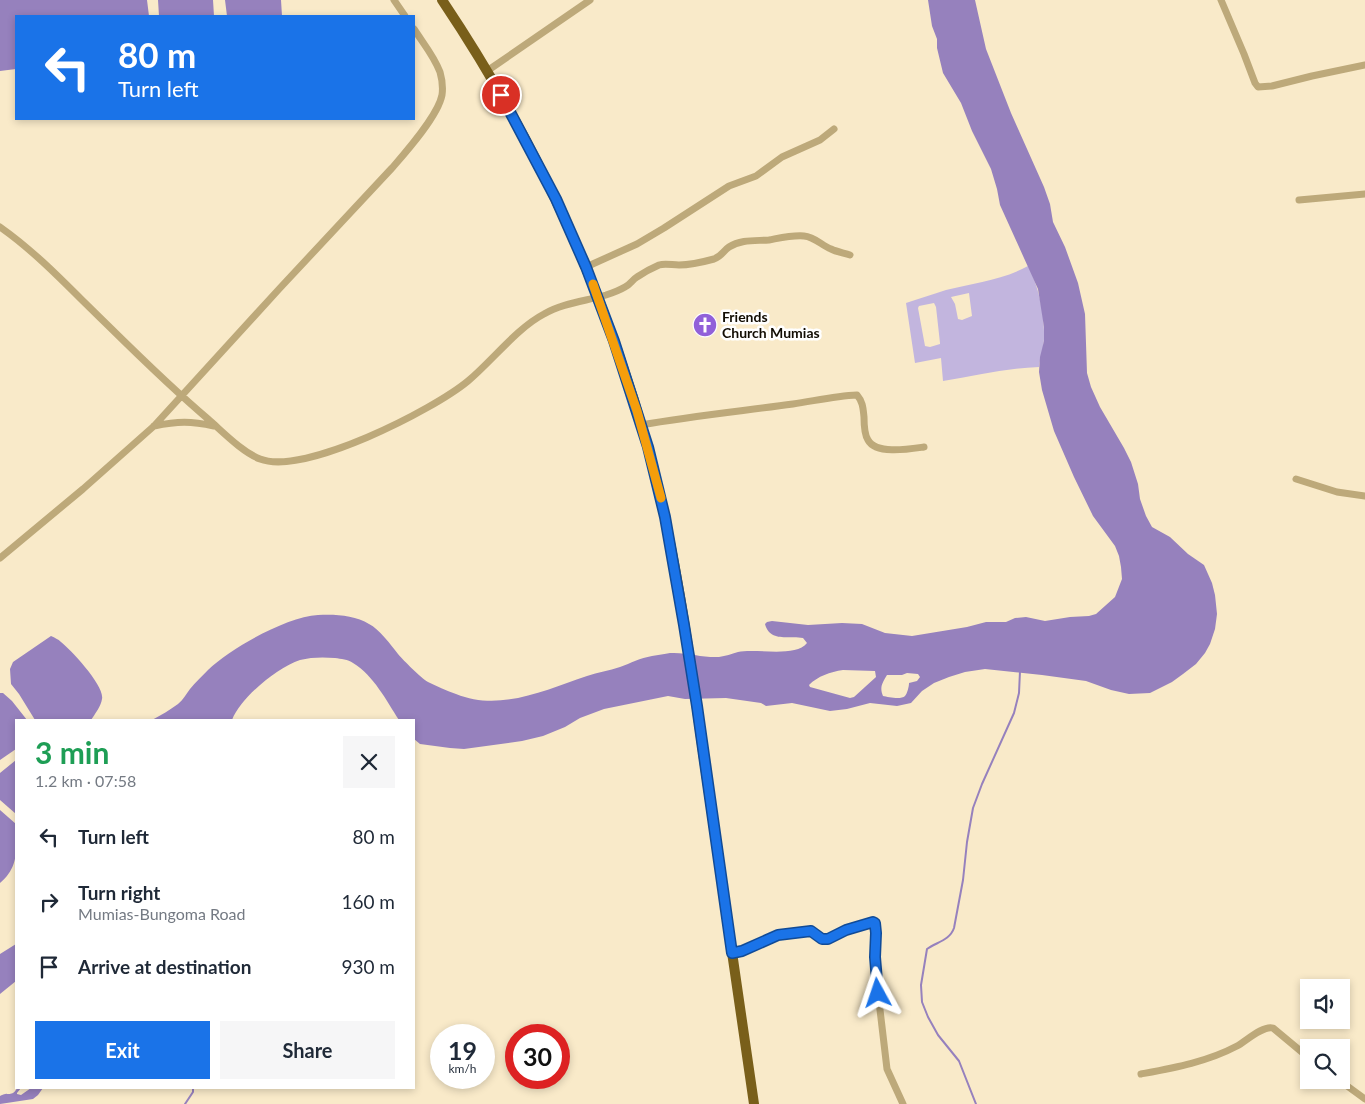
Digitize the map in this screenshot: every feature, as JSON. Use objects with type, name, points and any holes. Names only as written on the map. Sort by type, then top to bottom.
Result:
[{"type":"highway","points":[[442,0],[487,71],[556,199],[598,296],[641,424],[662,503],[687,641],[754,1104]]},
{"type":"street","points":[[394,0],[404,15]]},
{"type":"street","points":[[487,71],[590,0]]},
{"type":"street","points":[[1221,0],[1258,87],[1272,86],[1365,65]]},
{"type":"street","points":[[0,558],[84,489],[154,426],[414,142],[434,113],[442,95],[442,80],[439,72],[430,52],[415,30]]},
{"type":"street","points":[[586,267],[637,244],[729,186],[756,176],[782,157],[820,140],[834,129]]},
{"type":"street","points":[[1299,200],[1365,194]]},
{"type":"street","points":[[0,227],[47,265],[181,396],[240,446],[257,458],[270,462],[304,460],[335,450],[402,421],[455,392],[534,320],[560,307],[626,287],[637,277],[660,265],[684,265],[714,259],[724,253],[730,246],[752,240],[804,236],[815,239],[835,251],[850,255]]},
{"type":"street","points":[[641,424],[857,395],[862,400],[868,441],[874,447],[893,450],[924,447]]},
{"type":"street","points":[[154,426],[194,422],[217,427]]},
{"type":"street","points":[[1296,479],[1337,492],[1365,496]]},
{"type":"street","points":[[732,953],[742,951],[778,935],[811,931],[822,939],[828,939],[863,924],[875,923],[876,976],[887,1070],[903,1104]]},
{"type":"street","points":[[1141,1074],[1220,1055],[1269,1027],[1273,1028],[1300,1050]]},
{"type":"street","points":[[1350,1088],[1365,1099]]},
{"type":"shaded area","points":[[0,0],[147,0],[149,15],[15,15],[15,69],[0,71]]},
{"type":"shaded area","points":[[158,0],[213,0],[214,15],[159,15]]},
{"type":"shaded area","points":[[225,0],[281,0],[282,15],[227,15]]},
{"type":"shaded area","points":[[928,0],[975,0],[986,49],[1011,113],[1044,187],[1050,204],[1053,222],[1065,247],[1078,283],[1085,314],[1087,373],[1091,387],[1131,462],[1138,484],[1140,499],[1152,527],[1170,537],[1188,554],[1204,565],[1212,583],[1217,614],[1215,629],[1210,644],[1196,664],[1172,682],[1150,693],[1129,694],[1086,681],[985,669],[965,672],[934,683],[922,691],[911,703],[897,706],[870,703],[830,711],[792,703],[766,706],[761,703],[726,698],[685,699],[668,696],[604,709],[543,736],[522,741],[464,749],[420,744],[415,740],[415,719],[398,719],[379,689],[360,668],[347,660],[309,658],[291,664],[271,676],[251,693],[233,719],[154,719],[178,704],[208,670],[244,643],[275,627],[305,617],[318,615],[344,616],[373,626],[404,661],[428,682],[456,694],[489,701],[506,700],[539,693],[652,656],[676,653],[719,657],[746,651],[775,652],[794,650],[801,648],[807,643],[803,638],[781,637],[771,634],[765,624],[772,621],[808,625],[862,624],[885,633],[912,636],[986,622],[1006,622],[1015,618],[1026,617],[1045,621],[1096,614],[1115,597],[1122,579],[1119,556],[1115,546],[1093,516],[1054,431],[1042,390],[1039,372],[1044,341],[1044,327],[1038,289],[1000,205],[991,169],[972,131],[961,103],[943,73],[937,48],[937,39],[932,26]],"holes":[[[843,670],[875,671],[876,677],[854,697],[850,698],[810,687],[809,685],[816,679],[833,672]],[[918,674],[920,677],[917,681],[909,683],[905,696],[898,698],[883,696],[881,687],[887,675]]]},
{"type":"shaded area","points":[[1028,266],[1040,301],[1044,339],[1039,367],[943,381],[941,358],[915,363],[906,303],[946,290],[998,278]],"holes":[[[969,293],[972,316],[962,320],[958,319],[955,304],[951,297]],[[934,303],[940,344],[930,347],[925,346],[918,308],[919,306]]]},
{"type":"shaded area","points":[[51,636],[60,641],[93,677],[102,693],[99,707],[92,719],[34,719],[11,684],[10,669],[13,662]]},
{"type":"shaded area","points":[[0,693],[3,693],[26,719],[15,719],[15,750],[0,760]]},
{"type":"shaded area","points":[[15,761],[15,813],[0,800],[0,773]]},
{"type":"shaded area","points":[[0,810],[15,823],[15,860],[11,870],[0,883]]},
{"type":"shaded area","points":[[15,945],[15,982],[0,994],[0,954]]},
{"type":"shaded area","points":[[16,1089],[20,1089],[17,1094],[21,1095],[30,1089],[42,1089],[33,1099],[0,1104],[0,1096],[13,1093]]},
{"type":"waterway","points":[[976,1104],[959,1061],[938,1035],[928,1017],[922,1002],[921,985],[927,949],[950,935],[954,928],[973,808],[1014,713],[1019,693],[1020,671]]},
{"type":"waterway","points":[[185,1104],[193,1089]]},
{"type":"slow traffic","points":[[593,284],[637,411],[661,498]]},
{"type":"place","name":"Friends Church Mumias","points":[[705,325]]},
{"type":"route","points":[[501,95],[556,199],[577,245],[614,341],[648,447],[665,517],[684,625],[732,953],[742,951],[778,935],[811,931],[822,939],[828,939],[846,930],[873,922],[876,928],[875,957],[878,993]]}]
